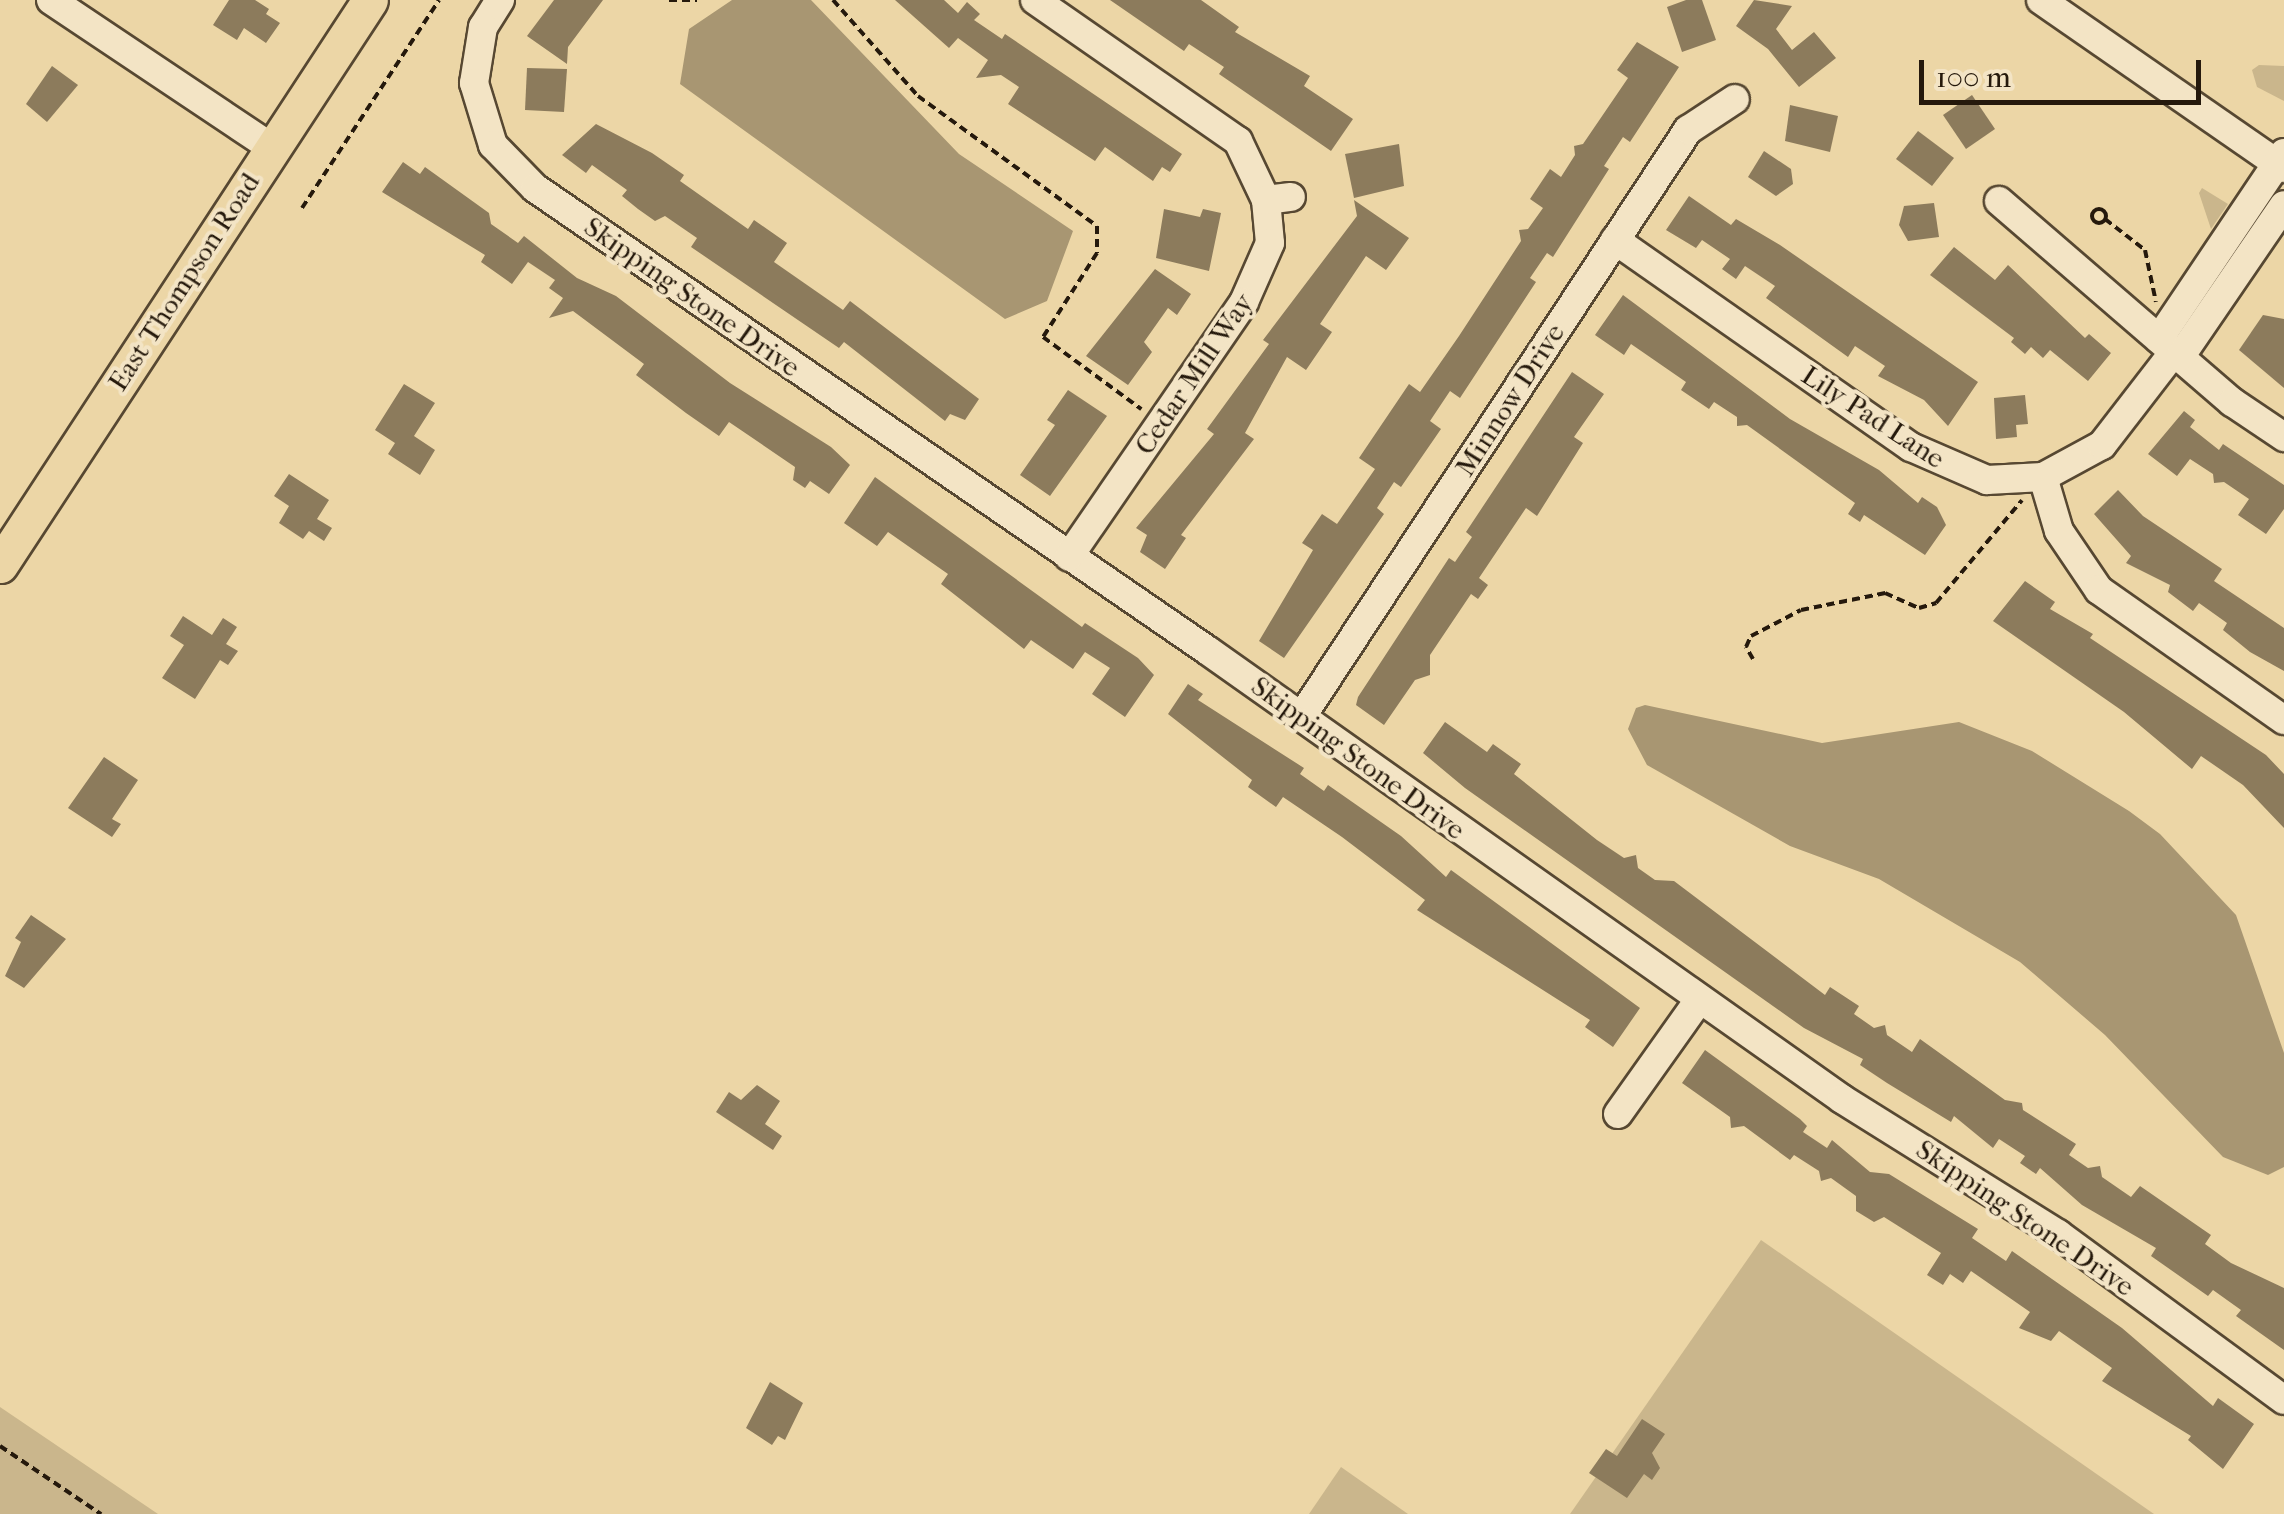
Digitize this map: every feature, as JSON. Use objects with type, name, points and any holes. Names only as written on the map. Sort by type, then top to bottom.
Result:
[{"type":"main road","name":"East Thompson Road","points":[[0,565],[370,0]]},
{"type":"street","points":[[51,0],[272,148]]},
{"type":"street","name":"Skipping Stone Drive","points":[[500,0],[483,27],[474,84],[493,145],[535,188],[1302,716],[1842,1099],[2058,1234],[2284,1400]]},
{"type":"street","name":"Cedar Mill Way","points":[[1035,0],[1238,141],[1278,198],[1260,274],[1069,557]]},
{"type":"street","points":[[2041,0],[2282,161]]},
{"type":"street","name":"Minnow Drive","points":[[1302,716],[1688,130],[1735,99]]},
{"type":"street","name":"Lily Pad Lane","points":[[2171,349],[2282,161]]},
{"type":"street","points":[[1999,202],[2171,349],[2284,438]]},
{"type":"street","name":"Lily Pad Lane","points":[[1616,240],[1938,463],[1988,480],[2042,476],[2102,445],[2171,349],[2284,205]]},
{"type":"street","points":[[2042,476],[2059,531],[2099,590],[2284,720]]},
{"type":"street","points":[[1618,1114],[1699,1000]]},
{"type":"path","points":[[302,208],[439,0]]},
{"type":"path","points":[[669,0],[697,0]]},
{"type":"path","points":[[833,0],[927,103],[1096,226],[1097,253],[1043,337],[1162,423]]},
{"type":"path","points":[[2105,219],[2140,243],[2150,259],[2171,349]]},
{"type":"path","points":[[1754,660],[1746,647],[1751,636],[1801,610],[1885,593],[1919,608],[1936,603],[2042,476]]},
{"type":"path","points":[[0,1446],[101,1514]]},
{"type":"shaded area","points":[[732,0],[811,0],[959,154],[1073,231],[1047,301],[1005,319],[680,84],[689,29]]},
{"type":"shaded area","points":[[2259,65],[2284,66],[2284,101],[2257,87],[2252,70]]},
{"type":"shaded area","points":[[2202,188],[2228,204],[2211,229],[2199,193]]},
{"type":"shaded area","points":[[1645,705],[1822,743],[1959,722],[2032,751],[2129,811],[2160,834],[2236,915],[2284,1053],[2284,1167],[2268,1175],[2223,1157],[2105,1035],[2020,962],[1879,879],[1790,846],[1647,765],[1628,729],[1636,708]]},
{"type":"shaded area","points":[[1761,1240],[2154,1514],[1570,1514]]},
{"type":"shaded area","points":[[0,1407],[158,1514],[0,1514]]},
{"type":"shaded area","points":[[1341,1467],[1408,1514],[1309,1514]]},
{"type":"building","points":[[229,0],[255,0],[269,9],[266,14],[280,23],[266,43],[244,28],[237,40],[213,25]]},
{"type":"building","points":[[554,0],[603,0],[568,47],[567,64],[527,36]]},
{"type":"building","points":[[895,0],[944,0],[958,13],[967,2],[980,14],[974,20],[1002,39],[1005,34],[1182,154],[1170,172],[1162,167],[1153,181],[1105,147],[1095,161],[1008,104],[1019,87],[1001,75],[976,78],[988,60],[958,38],[949,48]]},
{"type":"building","points":[[1110,0],[1201,0],[1239,27],[1235,32],[1310,76],[1304,86],[1353,119],[1331,151],[1219,74],[1224,67],[1189,44],[1184,51]]},
{"type":"building","points":[[1686,0],[1702,0],[1716,40],[1682,52],[1667,7]]},
{"type":"building","points":[[1754,0],[1792,6],[1776,29],[1792,50],[1814,32],[1836,58],[1799,87],[1768,49],[1736,26]]},
{"type":"building","points":[[1637,42],[1679,67],[1630,142],[1623,137],[1604,166],[1609,169],[1553,257],[1547,253],[1530,278],[1536,282],[1460,398],[1450,391],[1430,421],[1441,429],[1401,487],[1394,482],[1377,508],[1384,514],[1284,658],[1259,641],[1313,550],[1302,543],[1322,514],[1337,524],[1375,469],[1359,458],[1409,384],[1420,392],[1459,336],[1521,241],[1519,230],[1528,229],[1543,208],[1530,199],[1550,169],[1561,177],[1575,155],[1574,146],[1583,144],[1628,78],[1617,70]]},
{"type":"building","points":[[52,66],[78,85],[47,122],[26,104]]},
{"type":"building","points":[[527,68],[567,69],[564,112],[525,110]]},
{"type":"building","points":[[1972,95],[1995,129],[1966,149],[1943,115]]},
{"type":"building","points":[[1790,105],[1838,116],[1830,152],[1785,141]]},
{"type":"building","points":[[596,124],[684,175],[680,181],[748,229],[754,220],[787,243],[774,262],[843,310],[850,301],[979,399],[965,420],[950,414],[945,421],[844,342],[839,348],[691,247],[697,238],[665,216],[655,221],[638,209],[622,196],[627,190],[592,165],[586,173],[562,155]]},
{"type":"building","points":[[1918,131],[1954,158],[1932,186],[1896,159]]},
{"type":"building","points":[[1399,144],[1404,186],[1354,198],[1345,154]]},
{"type":"building","points":[[1764,151],[1791,169],[1793,184],[1776,196],[1748,177]]},
{"type":"building","points":[[403,162],[420,174],[425,167],[489,213],[491,224],[518,243],[524,236],[577,278],[616,296],[730,383],[831,447],[850,465],[829,494],[810,481],[805,488],[793,480],[795,467],[729,422],[719,436],[686,413],[636,375],[644,364],[573,311],[549,318],[563,298],[549,288],[555,280],[528,262],[512,284],[481,262],[485,255],[382,192]]},
{"type":"building","points":[[1689,196],[1731,225],[1736,219],[1780,245],[1978,382],[1948,426],[1924,400],[1878,376],[1885,366],[1855,346],[1848,357],[1766,298],[1775,286],[1745,266],[1736,279],[1722,269],[1730,259],[1702,240],[1696,248],[1666,230]]},
{"type":"building","points":[[1354,200],[1409,238],[1386,270],[1366,256],[1320,324],[1332,332],[1306,370],[1287,357],[1245,433],[1254,439],[1181,535],[1186,538],[1165,569],[1140,552],[1147,535],[1136,528],[1214,434],[1207,429],[1269,344],[1263,340],[1357,216]]},
{"type":"building","points":[[1934,203],[1939,237],[1908,241],[1899,225],[1904,206]]},
{"type":"building","points":[[1164,209],[1200,217],[1203,209],[1221,213],[1209,271],[1156,258]]},
{"type":"building","points":[[1954,247],[1995,280],[2008,265],[2085,338],[2089,334],[2111,353],[2088,381],[2050,350],[2043,358],[2031,347],[2025,354],[2011,342],[2014,338],[1930,275]]},
{"type":"building","points":[[1155,269],[1191,294],[1177,315],[1168,308],[1144,342],[1152,352],[1128,385],[1086,356]]},
{"type":"building","points":[[1623,295],[1790,419],[1879,470],[1918,503],[1922,497],[1937,507],[1946,525],[1925,555],[1864,515],[1860,522],[1848,514],[1855,503],[1747,425],[1737,426],[1737,417],[1714,402],[1709,409],[1681,390],[1686,382],[1631,344],[1624,355],[1595,335]]},
{"type":"building","points":[[2263,315],[2284,319],[2284,388],[2239,350]]},
{"type":"building","points":[[1572,372],[1604,394],[1574,437],[1583,443],[1537,516],[1526,508],[1479,578],[1488,585],[1478,599],[1471,594],[1430,655],[1430,675],[1415,680],[1384,725],[1356,705],[1358,697],[1449,558],[1455,562],[1472,537],[1466,532]]},
{"type":"building","points":[[404,384],[435,403],[414,436],[435,450],[420,475],[388,454],[395,443],[375,430]]},
{"type":"building","points":[[1068,390],[1107,416],[1050,496],[1020,475],[1055,425],[1047,420]]},
{"type":"building","points":[[2025,395],[2028,424],[2016,425],[2017,437],[1996,439],[1994,398]]},
{"type":"building","points":[[2184,411],[2195,420],[2190,427],[2219,450],[2223,444],[2284,485],[2284,509],[2266,534],[2238,515],[2249,499],[2224,482],[2214,483],[2213,474],[2190,459],[2177,476],[2148,454]]},
{"type":"building","points":[[289,474],[329,500],[317,519],[332,528],[324,541],[309,531],[303,539],[279,523],[289,506],[274,496]]},
{"type":"building","points":[[875,477],[1082,627],[1085,623],[1138,658],[1154,675],[1125,717],[1092,694],[1110,668],[1085,652],[1073,669],[1031,640],[1024,649],[941,584],[948,574],[888,532],[877,546],[844,523]]},
{"type":"building","points":[[2118,490],[2143,516],[2222,569],[2214,581],[2284,628],[2284,671],[2250,652],[2223,630],[2227,623],[2199,603],[2193,611],[2168,592],[2170,585],[2126,563],[2131,556],[2094,514]]},
{"type":"building","points":[[2025,581],[2055,602],[2050,609],[2093,634],[2090,638],[2266,755],[2284,774],[2284,828],[2243,785],[2201,756],[2192,769],[2124,712],[1993,621]]},
{"type":"building","points":[[183,616],[212,635],[223,618],[237,627],[226,644],[238,651],[228,665],[220,660],[195,699],[162,678],[184,645],[170,636]]},
{"type":"building","points":[[1188,684],[1203,694],[1198,700],[1304,768],[1300,774],[1324,791],[1328,785],[1401,836],[1446,877],[1451,870],[1640,1008],[1613,1047],[1585,1027],[1590,1020],[1417,910],[1425,900],[1342,837],[1283,797],[1276,807],[1248,787],[1252,780],[1168,714]]},
{"type":"building","points":[[1445,722],[1487,752],[1493,744],[1521,764],[1514,774],[1597,840],[1624,858],[1636,855],[1638,868],[1655,880],[1674,881],[1825,995],[1830,987],[1859,1006],[1854,1014],[1874,1028],[1885,1025],[1887,1035],[1912,1052],[1920,1039],[2005,1100],[2022,1103],[2023,1110],[2076,1144],[2069,1155],[2088,1168],[2100,1166],[2102,1177],[2131,1197],[2140,1186],[2211,1235],[2205,1244],[2231,1263],[2284,1288],[2284,1350],[2236,1316],[2241,1310],[2213,1290],[2208,1296],[2151,1256],[2156,1248],[2082,1205],[2040,1168],[2036,1174],[2020,1163],[2025,1156],[1999,1139],[1993,1148],[1954,1116],[1951,1122],[1887,1083],[1860,1065],[1863,1059],[1804,1028],[1465,788],[1423,753]]},
{"type":"building","points":[[104,757],[138,780],[112,819],[121,824],[112,837],[68,808]]},
{"type":"building","points":[[31,915],[66,939],[24,988],[5,976],[21,942],[15,938]]},
{"type":"building","points":[[1705,1050],[1800,1119],[1807,1126],[1803,1132],[1827,1148],[1832,1140],[1870,1172],[1889,1174],[1978,1229],[1972,1238],[2006,1261],[2012,1251],[2122,1328],[2213,1406],[2218,1398],[2254,1424],[2223,1469],[2188,1440],[2191,1436],[2102,1381],[2112,1368],[2059,1331],[2051,1341],[2019,1328],[2030,1312],[1971,1271],[1963,1283],[1950,1274],[1943,1285],[1927,1275],[1941,1253],[1884,1217],[1874,1222],[1856,1211],[1856,1196],[1831,1178],[1821,1181],[1819,1171],[1794,1155],[1790,1160],[1744,1126],[1731,1128],[1730,1117],[1682,1083]]},
{"type":"building","points":[[757,1085],[780,1101],[765,1124],[782,1136],[773,1150],[716,1112],[729,1092],[741,1100]]},
{"type":"building","points":[[770,1382],[803,1403],[785,1440],[778,1436],[772,1445],[746,1428]]},
{"type":"building","points":[[1642,1419],[1665,1434],[1652,1453],[1660,1468],[1652,1480],[1644,1474],[1627,1498],[1589,1473],[1606,1449],[1617,1456]]}]
